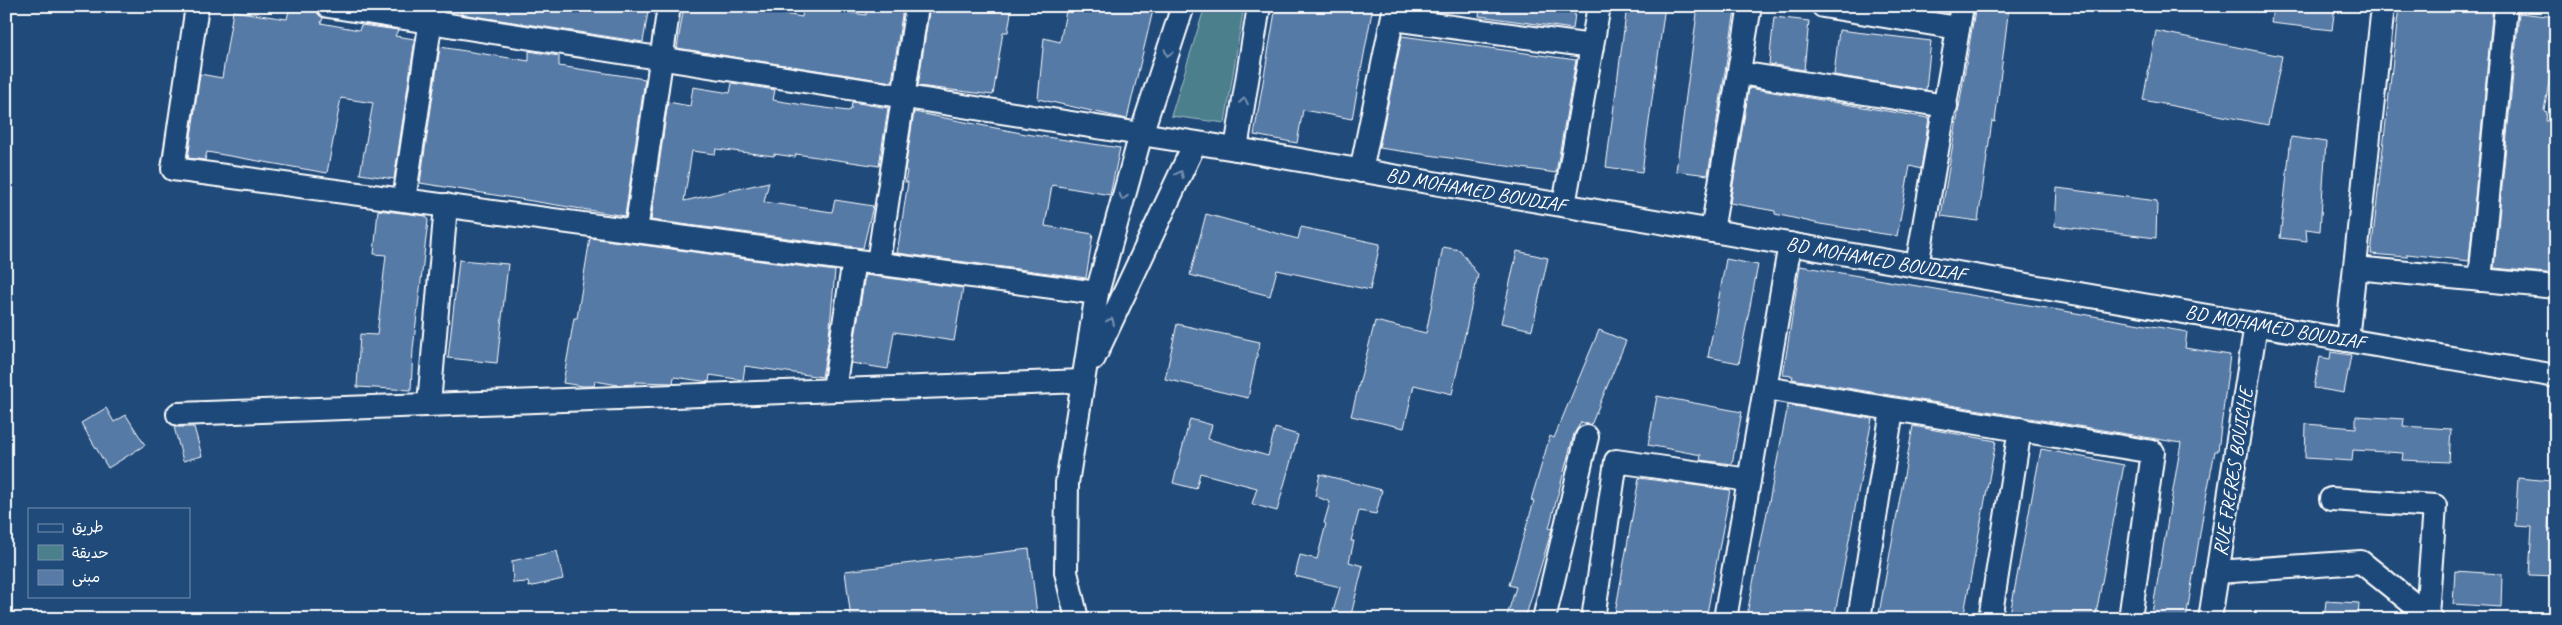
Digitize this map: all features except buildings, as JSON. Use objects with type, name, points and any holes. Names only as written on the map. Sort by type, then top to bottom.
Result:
[{"type":"street","points":[[197,6],[173,169],[1097,293]]},
{"type":"street","name":"BD MOHAMED BOUDIAF","points":[[328,6],[431,14],[661,58],[1195,142],[2556,376]]},
{"type":"street","points":[[636,231],[669,6]]},
{"type":"street","points":[[878,263],[917,6]]},
{"type":"street","points":[[1077,619],[1066,572],[1067,483],[1097,293],[1141,134],[1183,6]]},
{"type":"street","points":[[1236,149],[1259,6]]},
{"type":"street","points":[[1564,206],[1599,6]]},
{"type":"street","points":[[1712,231],[1750,6]]},
{"type":"street","points":[[1823,6],[1960,17],[1917,266]]},
{"type":"street","points":[[2347,340],[2383,6]]},
{"type":"street","points":[[2480,280],[2506,6]]},
{"type":"street","points":[[1360,170],[1394,13],[1592,46]]},
{"type":"street","points":[[404,200],[431,14]]},
{"type":"street","points":[[1739,73],[1946,106]]},
{"type":"street","points":[[1083,381],[1195,142]]},
{"type":"street","points":[[430,404],[446,205]]},
{"type":"street","points":[[1726,619],[1790,244]]},
{"type":"street","points":[[834,389],[854,260]]},
{"type":"street","points":[[2355,268],[2556,287]]},
{"type":"street","name":"RUE FRERES BOUICHE","points":[[2210,619],[2256,324]]},
{"type":"street","points":[[178,414],[1083,381]]},
{"type":"street","points":[[1765,388],[2153,452],[2130,619]]},
{"type":"street","points":[[1859,619],[1892,410]]},
{"type":"street","points":[[1990,619],[2020,429]]},
{"type":"street","points":[[1544,619],[1587,436]]},
{"type":"street","points":[[1593,619],[1616,461],[1749,480]]},
{"type":"street","points":[[2331,498],[2435,506],[2429,617]]},
{"type":"street","points":[[2217,572],[2361,562],[2429,617]]},
{"type":"green space","points":[[1205,6],[1244,6],[1225,123],[1171,116]]}]
